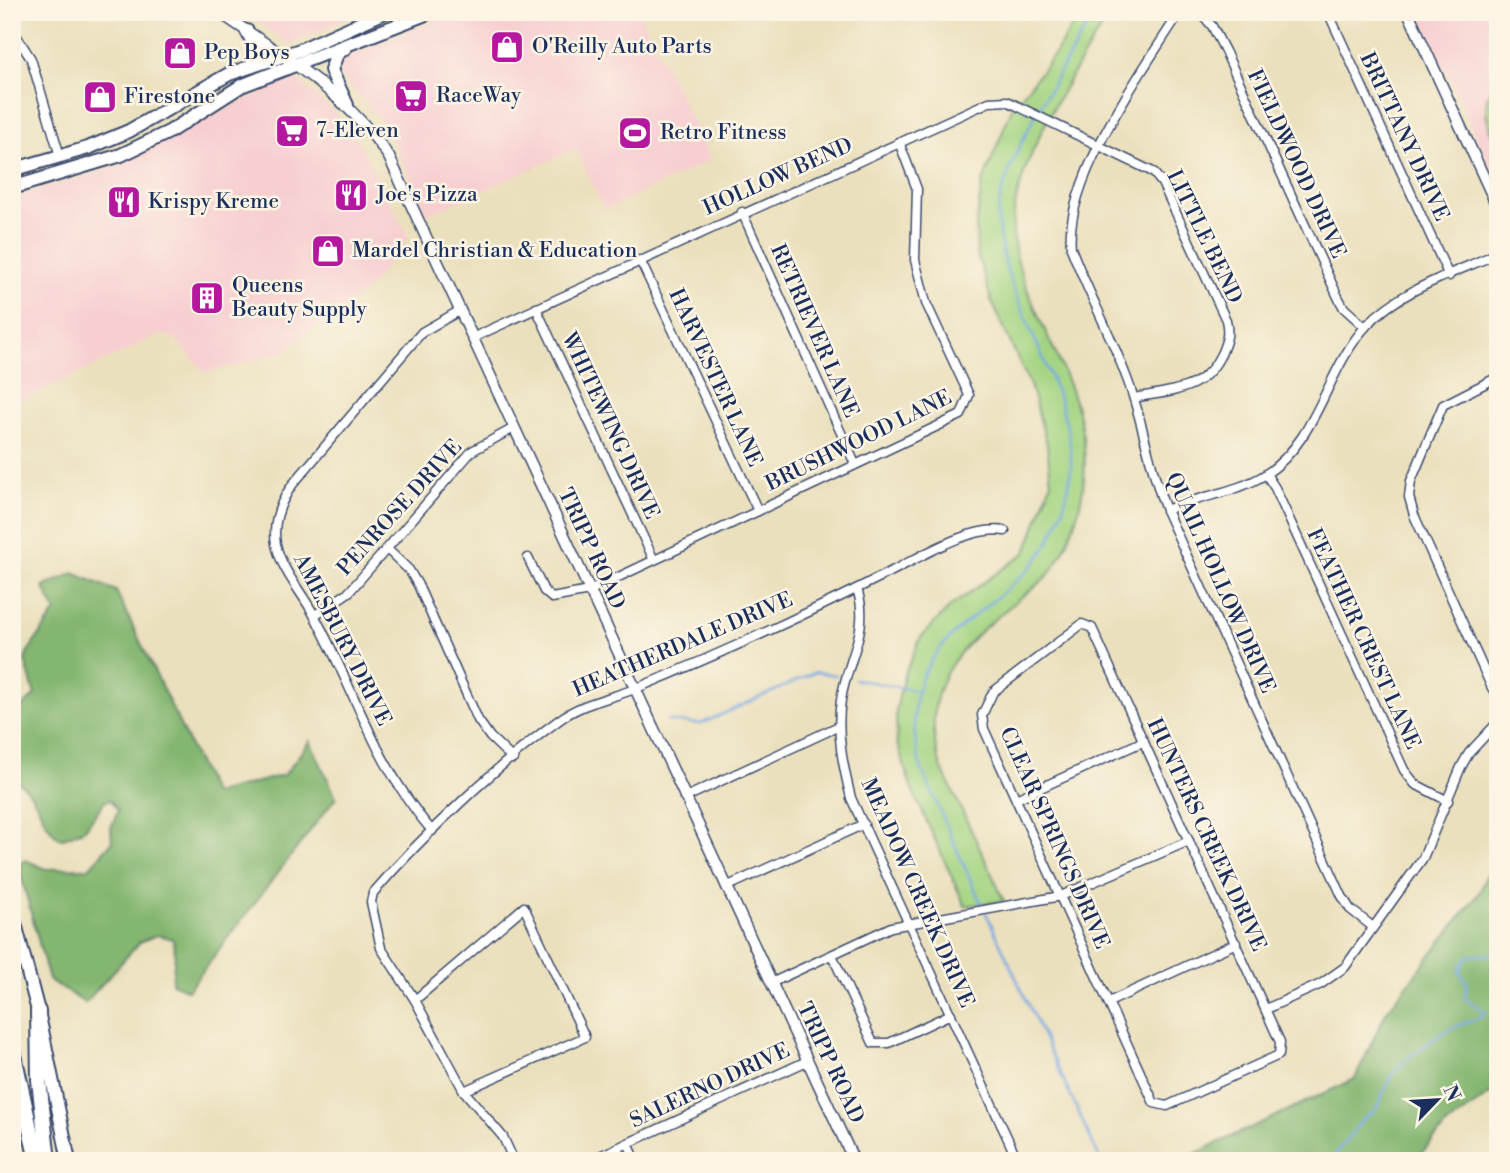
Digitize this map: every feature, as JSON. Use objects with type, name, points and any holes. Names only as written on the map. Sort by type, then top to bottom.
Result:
[{"type":"highway","points":[[38,1011],[39,1080],[48,1161]]},
{"type":"highway","points":[[12,1046],[37,1161]]},
{"type":"main road","points":[[12,170],[60,156],[139,127],[229,74],[283,56],[385,12]]},
{"type":"main road","points":[[12,188],[65,173],[146,144],[241,86],[431,12]]},
{"type":"main road","points":[[247,31],[255,47],[252,66]]},
{"type":"main road","points":[[347,105],[331,70],[337,54],[350,44]]},
{"type":"main road","points":[[60,156],[65,173]]},
{"type":"main road","points":[[39,162],[45,179]]},
{"type":"main road","points":[[12,912],[38,1011],[69,1161]]},
{"type":"street","name":"TRIPP ROAD","points":[[219,12],[347,105],[389,156],[854,1161]]},
{"type":"street","name":"QUAIL HOLLOW DRIVE","points":[[1180,12],[1129,90],[1102,144],[1071,212],[1071,248],[1134,398],[1154,482],[1166,510],[1342,896],[1350,909],[1373,927]]},
{"type":"street","name":"FIELDWOOD DRIVE","points":[[1200,12],[1212,26],[1225,51],[1344,308],[1365,327]]},
{"type":"street","name":"BRITTANY DRIVE","points":[[1328,12],[1449,276]]},
{"type":"street","points":[[1408,12],[1498,208]]},
{"type":"street","points":[[12,29],[31,59],[60,156]]},
{"type":"street","name":"HOLLOW BEND","points":[[472,338],[742,212],[989,102],[1007,100],[1102,144]]},
{"type":"street","name":"BRUSHWOOD LANE","points":[[528,558],[544,591],[552,598],[589,591],[653,558],[961,415],[970,395],[926,303],[915,260],[917,189],[899,142]]},
{"type":"street","name":"LITTLE BEND","points":[[1102,144],[1146,166],[1162,183],[1229,332],[1215,368],[1206,379],[1193,385],[1134,398]]},
{"type":"street","name":"RETRIEVER LANE","points":[[742,212],[855,464]]},
{"type":"street","points":[[1166,510],[1194,498],[1238,487],[1266,474],[1287,457],[1304,435],[1333,374],[1365,327],[1382,310],[1498,253]]},
{"type":"street","name":"HARVESTER LANE","points":[[640,260],[758,511]]},
{"type":"street","name":"WHITEWING DRIVE","points":[[536,308],[653,558]]},
{"type":"street","name":"AMESBURY DRIVE","points":[[432,831],[388,773],[314,615],[280,559],[276,542],[277,511],[293,484],[422,332],[459,311]]},
{"type":"street","points":[[1498,377],[1443,405],[1411,481],[1409,497],[1414,515],[1492,688],[1498,694]]},
{"type":"street","name":"PENROSE DRIVE","points":[[314,615],[349,593],[472,451],[514,428]]},
{"type":"street","name":"FEATHER CREST LANE","points":[[1266,474],[1275,488],[1404,770],[1415,784],[1448,801]]},
{"type":"street","name":"HEATHERDALE DRIVE","points":[[514,1161],[503,1137],[464,1091],[415,1000],[382,948],[371,902],[373,893],[432,831],[513,759],[579,706],[635,689],[857,589],[946,544],[992,529],[1005,531]]},
{"type":"street","points":[[387,549],[409,570],[418,585],[478,720],[489,737],[513,759]]},
{"type":"street","name":"MEADOW CREEK DRIVE","points":[[857,589],[863,605],[863,621],[844,680],[839,726],[846,777],[864,824],[1018,1161]]},
{"type":"street","name":"CLEAR SPRINGS DRIVE","points":[[1088,625],[1082,625],[1068,634],[1004,682],[985,702],[982,715],[984,729],[1157,1105],[1167,1106],[1271,1059]]},
{"type":"street","name":"HUNTERS CREEK DRIVE","points":[[1088,625],[1092,628],[1266,1009],[1281,1050],[1271,1059]]},
{"type":"street","points":[[1266,1009],[1321,984],[1345,967],[1423,859],[1469,753],[1498,722]]},
{"type":"street","points":[[684,798],[839,726]]},
{"type":"street","points":[[1016,799],[1144,741]]},
{"type":"street","points":[[726,887],[864,824]]},
{"type":"street","points":[[771,983],[877,932],[910,923],[1061,896],[1189,841]]},
{"type":"street","points":[[415,1000],[524,907],[585,1037],[464,1091]]},
{"type":"street","points":[[1109,1002],[1236,943]]},
{"type":"street","points":[[832,955],[873,1043],[889,1043],[951,1014]]},
{"type":"street","name":"SALERNO DRIVE","points":[[589,1161],[807,1060]]},
{"type":"street","points":[[628,1143],[636,1161]]},
{"type":"shaded area","points":[[244,12],[361,12],[290,44]]},
{"type":"shaded area","points":[[454,12],[639,12],[711,160],[604,210],[576,149],[427,215],[385,125],[340,75],[341,59]]},
{"type":"shaded area","points":[[1419,12],[1498,12],[1498,185]]},
{"type":"shaded area","points":[[296,78],[350,127],[409,238],[368,289],[282,353],[205,373],[175,338],[162,334],[12,405],[12,197],[118,166],[215,114],[279,83]]},
{"type":"green space","points":[[1081,12],[1111,12],[1064,88],[1034,149],[1022,178],[1015,207],[1013,232],[1017,259],[1026,286],[1064,371],[1081,423],[1085,459],[1083,490],[1072,530],[1054,567],[1047,576],[977,635],[949,668],[940,687],[935,707],[934,731],[939,762],[1004,901],[965,906],[911,787],[897,743],[896,710],[904,675],[921,637],[951,606],[1026,552],[1051,483],[1047,444],[1030,385],[992,302],[977,254],[976,224],[982,184],[1012,108],[1055,54]]},
{"type":"green space","points":[[1498,77],[1494,108],[1498,141],[1489,126],[1486,109],[1489,93]]},
{"type":"green space","points":[[74,573],[116,591],[213,794],[284,775],[310,741],[336,797],[188,990],[172,983],[175,953],[173,939],[157,935],[140,942],[85,1003],[49,980],[18,864],[26,860],[46,869],[89,868],[112,842],[111,828],[118,810],[110,800],[104,802],[85,829],[61,839],[53,833],[28,791],[12,779],[12,716],[35,695],[25,661],[27,653],[56,611],[43,587]]},
{"type":"green space","points":[[1498,849],[1498,1088],[1446,1126],[1414,1161],[1179,1161],[1355,1079],[1386,1012],[1479,893]]},
{"type":"waterway","points":[[983,907],[920,766],[914,721],[917,692],[927,668],[941,648],[1035,563],[1051,539],[1066,496],[1071,468],[1069,436],[1055,388],[1011,281],[1002,249],[998,216],[1009,170],[1022,142],[1053,83],[1096,12]]},
{"type":"waterway","points":[[667,721],[701,724],[816,672],[836,675]]},
{"type":"waterway","points":[[855,679],[917,691]]},
{"type":"waterway","points":[[986,913],[1101,1161]]},
{"type":"waterway","points":[[1330,1161],[1363,1119],[1376,1110],[1391,1076],[1409,1057],[1449,1029],[1481,1017],[1486,1012],[1465,999],[1467,983],[1459,970],[1468,956],[1498,954]]},
{"type":"place","name":"O'Reilly Auto Parts","points":[[507,47]]},
{"type":"place","name":"Pep Boys","points":[[180,53]]},
{"type":"place","name":"RaceWay","points":[[411,96]]},
{"type":"place","name":"Firestone","points":[[100,97]]},
{"type":"place","name":"7-Eleven","points":[[292,131]]},
{"type":"place","name":"Retro Fitness","points":[[635,133]]},
{"type":"place","name":"Joe's Pizza","points":[[351,195]]},
{"type":"place","name":"Krispy Kreme","points":[[124,202]]},
{"type":"place","name":"Mardel Christian & Education","points":[[328,251]]},
{"type":"place","name":"Queens Beauty Supply","points":[[207,298]]}]
